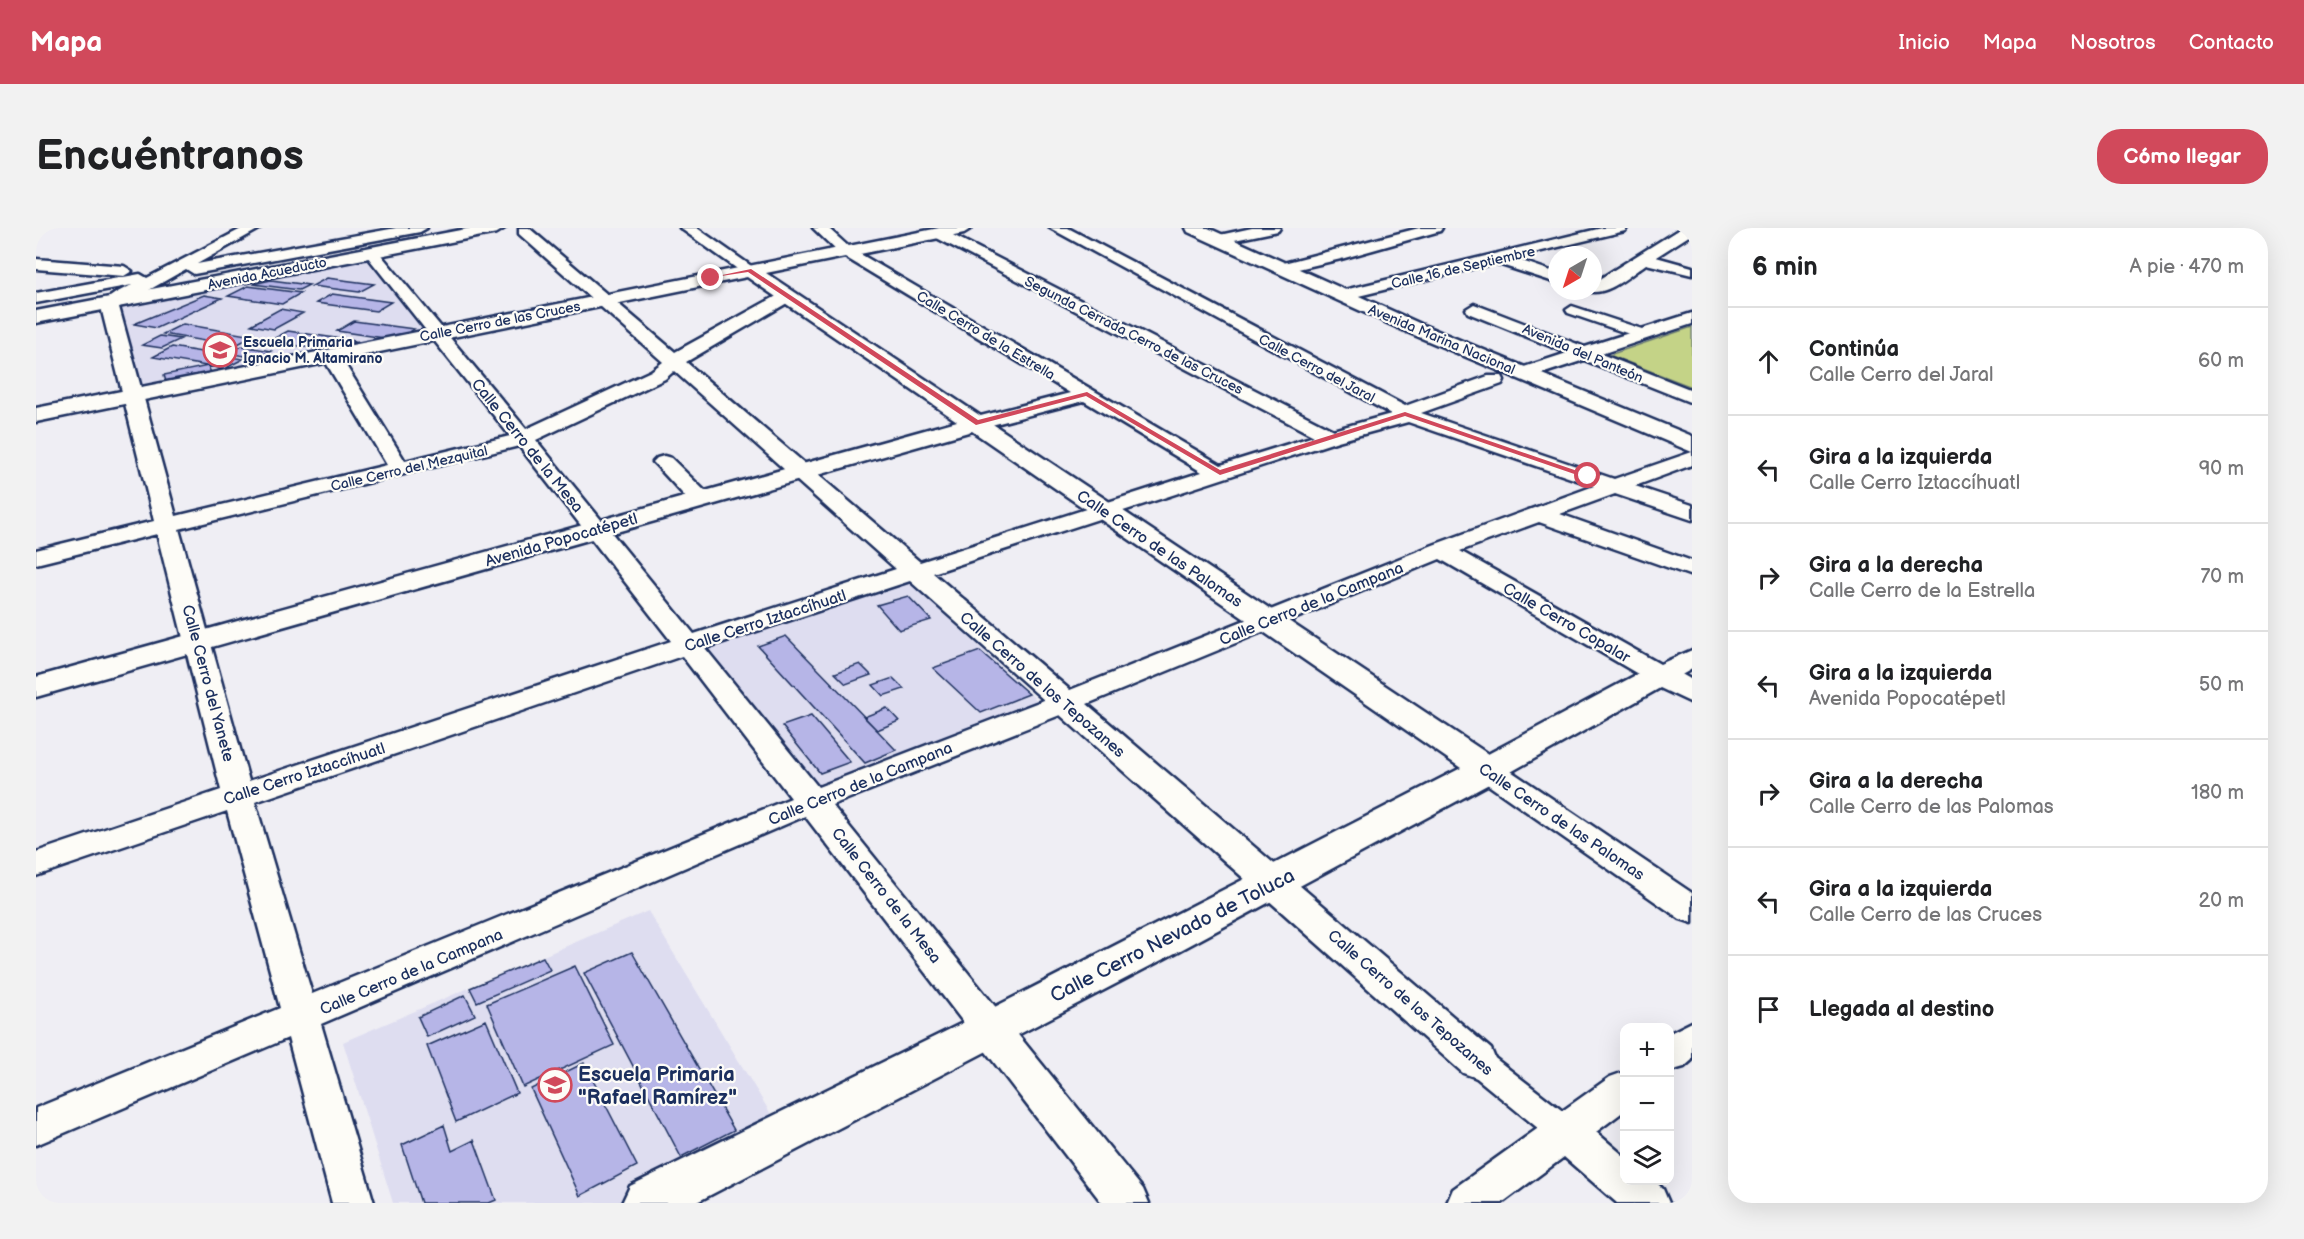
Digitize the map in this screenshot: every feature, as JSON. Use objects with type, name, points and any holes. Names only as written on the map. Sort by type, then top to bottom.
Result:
[{"type":"street","name":"Avenida Acueducto","points":[[36,317],[114,302],[360,247],[420,228]]},
{"type":"street","name":"Calle Cerro de las Palomas","points":[[687,228],[1692,910]]},
{"type":"street","name":"Calle Cerro de la Estrella","points":[[820,228],[845,251],[1220,472]]},
{"type":"street","name":"Calle Cerro de las Cruces","points":[[36,415],[964,228]]},
{"type":"street","name":"Calle Cerro del Jaral","points":[[1057,228],[1405,414],[1692,513]]},
{"type":"street","name":"Avenida Marina Nacional","points":[[1194,228],[1691,451]]},
{"type":"street","points":[[1220,239],[1273,228]]},
{"type":"street","points":[[1281,268],[1336,256],[1435,228]]},
{"type":"street","name":"Calle 16 de Septiembre","points":[[1342,296],[1620,228]]},
{"type":"street","points":[[1602,286],[1691,228]]},
{"type":"street","points":[[216,229],[257,231]]},
{"type":"street","name":"Avenida Acueducto","points":[[36,298],[164,274],[511,229]]},
{"type":"street","name":"Calle Cerro de los Tepozanes","points":[[511,229],[603,301],[1064,703],[1274,882],[1477,1061],[1567,1133]]},
{"type":"street","points":[[114,302],[164,274],[257,231]]},
{"type":"street","name":"Segunda Cerrada Cerro de las Cruces","points":[[938,233],[1331,437]]},
{"type":"street","points":[[290,235],[360,247]]},
{"type":"street","points":[[1662,245],[1682,249]]},
{"type":"street","name":"Calle Cerro de la Mesa","points":[[360,247],[437,334],[597,529],[993,1028],[1128,1203]]},
{"type":"street","points":[[1336,256],[1359,264]]},
{"type":"street","points":[[1499,259],[1548,275]]},
{"type":"street","points":[[1644,259],[1691,271]]},
{"type":"street","points":[[36,264],[164,274]]},
{"type":"street","points":[[1410,280],[1432,289]]},
{"type":"street","name":"Calle Cerro del Mezquital","points":[[36,557],[522,439],[658,375],[685,353],[788,296]]},
{"type":"street","name":"Calle Cerro del Yanete","points":[[114,302],[110,311],[197,641],[353,1203]]},
{"type":"street","name":"Avenida del Panteón","points":[[1474,309],[1586,354],[1604,364],[1692,397]]},
{"type":"street","points":[[1572,310],[1643,334]]},
{"type":"street","points":[[1522,374],[1692,318]]},
{"type":"street","points":[[331,356],[400,470]]},
{"type":"street","name":"Calle Cerro Iztaccíhuatl","points":[[36,864],[687,645],[1405,414],[1495,380]]},
{"type":"street","name":"Avenida Popocatépetl","points":[[36,687],[799,472],[1087,394]]},
{"type":"street","name":"Calle Cerro de la Campana","points":[[36,1127],[812,801],[1064,703],[1441,550],[1536,513],[1615,486],[1691,451]]},
{"type":"street","points":[[664,462],[701,500]]},
{"type":"street","points":[[1536,513],[1692,568]]},
{"type":"street","name":"Calle Cerro Copalar","points":[[1441,550],[1676,667],[1692,693]]},
{"type":"street","name":"Calle Cerro Nevado de Toluca","points":[[647,1203],[725,1160],[993,1028],[1274,882],[1488,770],[1676,667]]},
{"type":"street","points":[[1674,1052],[1692,1038]]},
{"type":"street","points":[[1468,1203],[1567,1133],[1620,1092]]},
{"type":"street","points":[[1567,1133],[1647,1203]]},
{"type":"shaded area","points":[[366,259],[429,336],[141,394],[115,307]]},
{"type":"shaded area","points":[[906,578],[1042,705],[823,791],[701,647]]},
{"type":"shaded area","name":"Escuela Primaria \"Rafael Ramírez\"","points":[[648,911],[780,1129],[640,1203],[393,1203],[343,1042]]},
{"type":"green space","points":[[1692,327],[1692,387],[1609,355]]},
{"type":"building","points":[[327,278],[374,284],[359,292],[312,286]]},
{"type":"building","points":[[271,280],[309,285],[299,290],[253,284]]},
{"type":"building","points":[[248,286],[301,293],[282,304],[228,296]]},
{"type":"building","points":[[332,294],[391,302],[376,311],[316,303]]},
{"type":"building","points":[[204,295],[222,298],[157,328],[134,324]]},
{"type":"building","points":[[280,309],[303,313],[274,329],[251,325]]},
{"type":"building","points":[[354,321],[414,329],[398,340],[337,331]]},
{"type":"building","points":[[183,324],[253,336],[234,346],[163,334]]},
{"type":"building","points":[[288,331],[355,341],[336,352],[269,341]]},
{"type":"building","points":[[160,336],[181,339],[162,348],[142,345]]},
{"type":"building","points":[[242,346],[271,351],[256,358],[227,353]]},
{"type":"building","points":[[172,347],[243,359],[224,369],[153,357]]},
{"type":"building","points":[[208,366],[212,375],[167,385],[164,375]]},
{"type":"building","points":[[908,596],[931,620],[899,630],[877,605]]},
{"type":"building","points":[[786,636],[896,750],[865,763],[758,646]]},
{"type":"building","points":[[980,651],[1029,694],[981,713],[933,668]]},
{"type":"building","points":[[860,664],[871,675],[846,684],[835,673]]},
{"type":"building","points":[[893,678],[904,689],[883,696],[873,685]]},
{"type":"building","points":[[887,708],[899,721],[877,730],[864,717]]},
{"type":"building","points":[[811,716],[850,762],[820,773],[782,726]]},
{"type":"building","points":[[632,952],[734,1130],[681,1157],[584,973]]},
{"type":"building","points":[[543,957],[550,970],[477,1002],[470,988]]},
{"type":"building","points":[[575,966],[614,1045],[523,1087],[487,1004]]},
{"type":"building","points":[[465,995],[475,1015],[427,1037],[418,1017]]},
{"type":"building","points":[[486,1020],[517,1093],[456,1122],[427,1046]]},
{"type":"building","points":[[584,1063],[637,1166],[580,1196],[531,1089]]},
{"type":"building","points":[[444,1125],[452,1151],[474,1140],[496,1200],[489,1203],[421,1203],[402,1145]]},
{"type":"place","name":"Escuela Primaria Ignacio M. Altamirano","points":[[220,350]]},
{"type":"place","name":"Escuela Primaria \"Rafael Ramírez\"","points":[[555,1085]]},
{"type":"route","points":[[711,278],[749,270],[976,423],[1087,394],[1220,472],[1400,418],[1405,414],[1588,476]]}]
